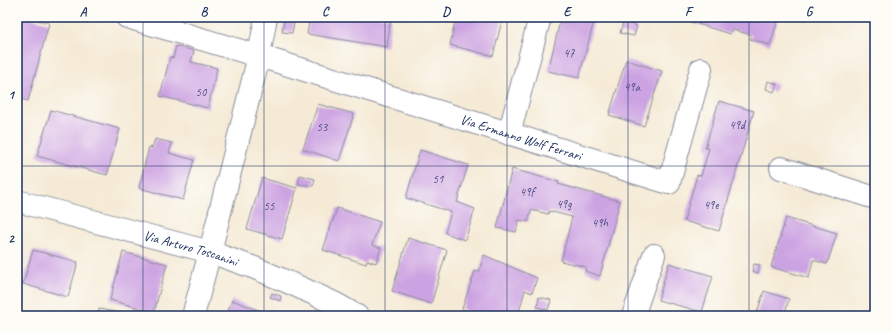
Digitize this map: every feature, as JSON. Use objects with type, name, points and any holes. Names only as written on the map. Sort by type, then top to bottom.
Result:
[{"type":"street","name":"Via Ermanno Wolf Ferrari","points":[[127,17],[259,56],[669,183],[701,69]]},
{"type":"street","points":[[193,316],[259,56],[266,17]]},
{"type":"street","points":[[509,134],[540,17]]},
{"type":"street","points":[[781,168],[875,198]]},
{"type":"street","name":"Via Arturo Toscanini","points":[[17,201],[210,252],[299,286],[357,316]]},
{"type":"street","points":[[633,316],[654,255]]},
{"type":"building","points":[[17,17],[27,17],[49,23],[28,101],[17,98]]},
{"type":"building","points":[[285,17],[295,17],[292,33],[282,32]]},
{"type":"building","points":[[310,17],[391,17],[387,47],[307,34]]},
{"type":"building","points":[[456,17],[503,17],[493,56],[450,45]]},
{"type":"building","points":[[561,17],[595,17],[579,78],[548,71]]},
{"type":"building","points":[[689,17],[779,17],[770,45],[750,39],[752,35],[732,29],[730,34],[688,21]]},
{"type":"building","points":[[623,22],[637,26],[634,36],[620,33]]},
{"type":"building","points":[[176,46],[194,51],[191,62],[217,68],[208,108],[160,96],[170,57],[173,58]]},
{"type":"building","points":[[626,60],[662,71],[644,126],[609,115]]},
{"type":"building","points":[[768,81],[777,84],[774,92],[766,89]]},
{"type":"building","points":[[719,101],[754,111],[719,231],[684,221],[697,175],[701,176],[709,148],[705,148]]},
{"type":"building","points":[[318,104],[354,114],[339,161],[303,149]]},
{"type":"building","points":[[51,110],[120,129],[107,175],[37,156]]},
{"type":"building","points":[[155,139],[172,143],[169,153],[194,160],[183,200],[139,188],[149,147],[152,148]]},
{"type":"building","points":[[420,150],[468,165],[457,202],[475,209],[465,240],[445,233],[451,212],[406,198]]},
{"type":"building","points":[[512,169],[559,182],[558,184],[620,201],[600,276],[585,271],[586,267],[561,261],[572,217],[549,211],[548,214],[531,210],[528,222],[519,220],[516,232],[497,228]]},
{"type":"building","points":[[300,175],[315,179],[313,186],[298,184]]},
{"type":"building","points":[[262,178],[297,188],[282,239],[247,229]]},
{"type":"building","points":[[337,208],[380,222],[372,245],[381,248],[376,263],[367,260],[366,264],[323,250]]},
{"type":"building","points":[[786,218],[837,233],[827,264],[813,260],[809,278],[771,267]]},
{"type":"building","points":[[408,238],[447,250],[431,304],[392,291]]},
{"type":"building","points":[[33,250],[78,262],[68,297],[23,284]]},
{"type":"building","points":[[123,252],[167,264],[154,312],[110,300]]},
{"type":"building","points":[[484,255],[537,278],[532,293],[525,290],[518,316],[481,316],[462,309],[475,271],[479,272]]},
{"type":"building","points":[[669,263],[713,276],[702,312],[658,300]]},
{"type":"building","points":[[754,264],[760,265],[758,273],[752,271]]},
{"type":"building","points":[[764,291],[789,299],[784,316],[756,316]]},
{"type":"building","points":[[272,293],[281,296],[280,301],[270,297]]},
{"type":"building","points":[[539,297],[551,300],[548,310],[537,307]]},
{"type":"building","points":[[232,300],[274,316],[226,316]]},
{"type":"building","points":[[99,309],[121,313],[120,316],[98,316]]},
{"type":"building","points":[[535,310],[555,316],[534,316]]}]
